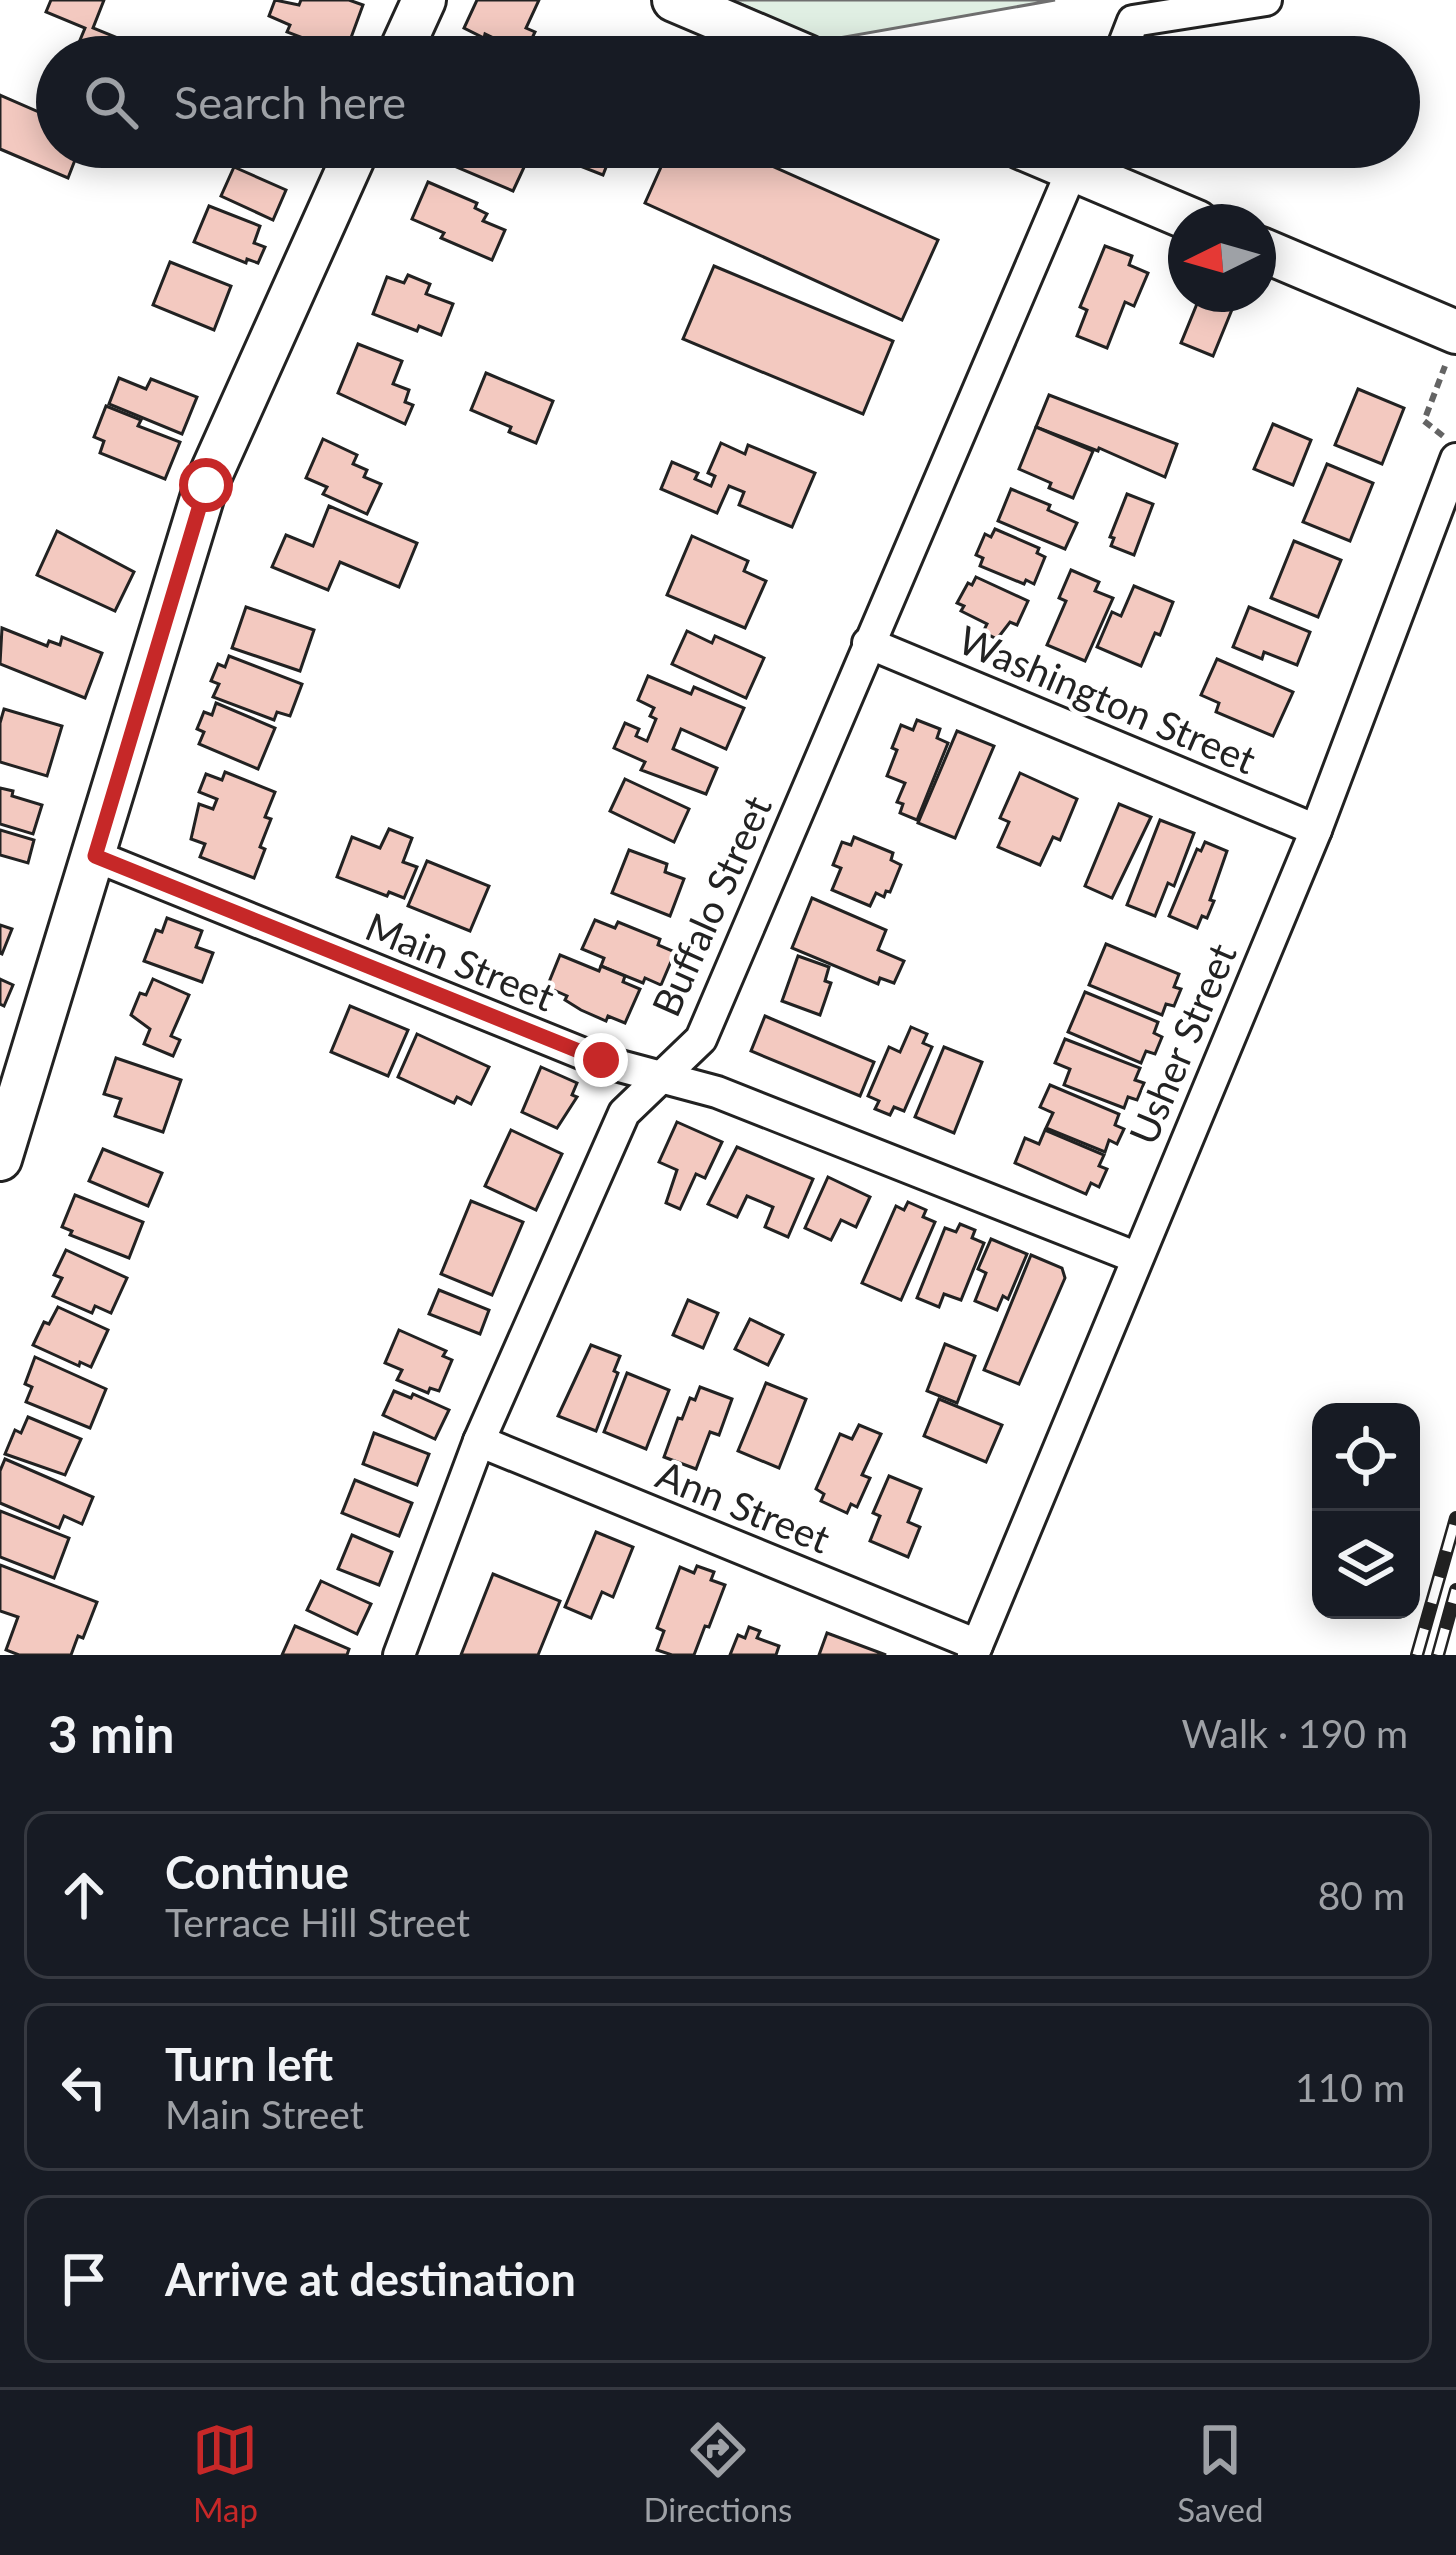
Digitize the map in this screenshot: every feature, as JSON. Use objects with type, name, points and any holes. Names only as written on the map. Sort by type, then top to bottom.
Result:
[{"type":"street","points":[[408,36],[424,0]]},
{"type":"street","points":[[674,0],[759,36]]},
{"type":"street","points":[[1127,36],[1133,20],[1266,0]]},
{"type":"street","points":[[0,1160],[206,485],[349,168]]},
{"type":"street","name":"Buffalo Street","points":[[399,1655],[478,1441],[624,1113],[701,1039],[1073,168]]},
{"type":"street","points":[[1096,168],[1168,207]]},
{"type":"street","points":[[1276,256],[1456,332]]},
{"type":"street","name":"Usher Street","points":[[975,1650],[1316,830],[1456,459]]},
{"type":"street","name":"Washington Street","points":[[868,643],[1316,830]]},
{"type":"street","name":"Main Street","points":[[95,856],[601,1060],[717,1092],[1135,1257]]},
{"type":"street","name":"Ann Street","points":[[478,1441],[975,1650]]},
{"type":"path","points":[[1424,421],[1442,374]]},
{"type":"green space","points":[[732,0],[1055,0],[850,36],[811,36]]},
{"type":"building","points":[[51,0],[104,0],[93,28],[113,36],[82,36],[85,28],[46,12]]},
{"type":"building","points":[[275,0],[299,5],[301,0],[349,0],[363,5],[352,36],[298,36],[287,32],[290,25],[269,16]]},
{"type":"building","points":[[477,0],[539,0],[526,28],[535,32],[533,36],[480,36],[464,28]]},
{"type":"building","points":[[0,95],[36,111],[36,164],[0,149]]},
{"type":"building","points":[[45,168],[72,168],[68,178]]},
{"type":"building","points":[[234,168],[286,190],[273,220],[221,196]]},
{"type":"building","points":[[459,168],[524,168],[513,191]]},
{"type":"building","points":[[661,168],[776,168],[938,240],[902,320],[645,203]]},
{"type":"building","points":[[428,182],[477,203],[475,208],[487,214],[483,221],[505,230],[492,260],[441,238],[444,233],[412,219]]},
{"type":"building","points":[[209,206],[260,226],[254,243],[265,247],[258,263],[247,259],[246,263],[194,242]]},
{"type":"building","points":[[1105,246],[1132,256],[1129,265],[1148,273],[1134,306],[1125,302],[1107,348],[1077,336],[1087,310],[1080,307]]},
{"type":"building","points":[[170,262],[231,286],[214,330],[153,305]]},
{"type":"building","points":[[714,266],[893,341],[863,414],[683,339]]},
{"type":"building","points":[[408,275],[430,284],[426,294],[453,304],[441,335],[373,314],[387,277],[404,283]]},
{"type":"building","points":[[1194,312],[1231,312],[1213,356],[1181,343]]},
{"type":"building","points":[[358,344],[402,361],[393,384],[409,390],[405,402],[413,405],[405,424],[338,393]]},
{"type":"building","points":[[486,373],[553,401],[536,443],[471,410]]},
{"type":"building","points":[[119,378],[146,389],[151,379],[197,397],[182,434],[109,404]]},
{"type":"building","points":[[1358,389],[1404,408],[1382,464],[1335,445]]},
{"type":"building","points":[[1049,395],[1177,444],[1165,477],[1036,427]]},
{"type":"building","points":[[106,406],[141,420],[138,426],[180,442],[165,479],[100,453],[104,441],[94,437]]},
{"type":"building","points":[[1273,424],[1311,440],[1293,485],[1254,469]]},
{"type":"building","points":[[1036,427],[1093,451],[1073,498],[1019,469]]},
{"type":"building","points":[[323,439],[357,455],[353,464],[367,470],[364,477],[381,484],[367,514],[323,494],[327,487],[306,478]]},
{"type":"building","points":[[721,443],[745,454],[748,445],[815,473],[792,527],[739,505],[744,492],[729,486],[717,513],[661,489],[672,462],[698,473],[695,479],[711,486],[715,476],[708,473]]},
{"type":"building","points":[[1327,464],[1373,483],[1350,541],[1303,522]]},
{"type":"building","points":[[1011,489],[1050,505],[1048,510],[1077,523],[1065,549],[998,521]]},
{"type":"building","points":[[1127,494],[1153,504],[1134,555],[1111,546],[1114,538],[1110,537]]},
{"type":"building","points":[[329,506],[417,543],[399,587],[340,562],[328,590],[272,567],[286,535],[313,546]]},
{"type":"building","points":[[995,529],[1039,548],[1037,553],[1045,557],[1034,584],[980,566],[983,558],[976,555],[985,534],[991,537]]},
{"type":"building","points":[[57,531],[134,572],[115,611],[37,575]]},
{"type":"building","points":[[692,536],[748,561],[744,571],[766,581],[745,628],[667,595]]},
{"type":"building","points":[[1294,541],[1341,560],[1318,617],[1271,598]]},
{"type":"building","points":[[1071,570],[1099,582],[1095,591],[1113,598],[1085,661],[1047,645],[1066,601],[1059,598]]},
{"type":"building","points":[[976,577],[1028,601],[1017,625],[1010,622],[997,639],[983,632],[987,624],[961,611],[964,606],[957,603]]},
{"type":"building","points":[[1134,586],[1173,602],[1141,666],[1097,647],[1112,612],[1121,616]]},
{"type":"building","points":[[246,607],[314,630],[300,671],[232,648]]},
{"type":"building","points":[[1249,607],[1310,632],[1297,665],[1264,652],[1262,659],[1233,647]]},
{"type":"building","points":[[2,628],[47,646],[49,641],[60,645],[62,637],[102,653],[85,698],[0,664]]},
{"type":"building","points":[[687,631],[712,643],[715,636],[764,658],[746,698],[672,664]]},
{"type":"building","points":[[229,656],[302,684],[290,716],[277,712],[274,720],[213,697],[219,684],[211,681],[218,664],[225,667]]},
{"type":"building","points":[[1217,659],[1293,692],[1273,736],[1216,712],[1219,703],[1201,695]]},
{"type":"building","points":[[648,676],[691,694],[694,687],[744,708],[726,749],[681,729],[673,749],[717,768],[706,794],[641,770],[645,762],[614,748],[625,723],[639,729],[636,736],[647,741],[656,719],[650,716],[654,708],[638,700]]},
{"type":"building","points":[[216,703],[275,728],[258,769],[199,744],[204,732],[197,729],[204,712],[212,715]]},
{"type":"building","points":[[4,709],[62,726],[47,776],[0,762]]},
{"type":"building","points":[[917,720],[940,729],[937,738],[948,743],[917,820],[900,813],[903,804],[897,802],[905,783],[887,776],[901,725],[913,730]]},
{"type":"building","points":[[957,731],[994,746],[955,838],[918,823]]},
{"type":"building","points":[[225,772],[275,792],[265,817],[271,819],[260,847],[265,849],[254,878],[200,857],[205,844],[191,839],[199,804],[213,809],[217,799],[199,792],[206,774],[222,780]]},
{"type":"building","points":[[1020,773],[1077,799],[1060,840],[1053,837],[1040,865],[998,847],[1009,822],[1000,818]]},
{"type":"building","points":[[625,779],[689,809],[674,842],[610,811]]},
{"type":"building","points":[[0,788],[42,805],[33,834],[0,824]]},
{"type":"building","points":[[1119,804],[1151,817],[1112,898],[1085,886]]},
{"type":"building","points":[[1160,820],[1194,833],[1174,886],[1168,883],[1155,916],[1127,905]]},
{"type":"building","points":[[389,829],[412,838],[403,862],[417,867],[404,898],[337,877],[352,837],[380,848]]},
{"type":"building","points":[[0,830],[34,840],[28,863],[0,855]]},
{"type":"building","points":[[854,837],[893,853],[891,860],[901,865],[890,892],[884,897],[876,893],[870,906],[832,890],[841,868],[833,865],[842,842],[851,845]]},
{"type":"building","points":[[1205,842],[1227,851],[1210,900],[1214,901],[1197,928],[1169,916],[1197,849],[1201,851]]},
{"type":"building","points":[[629,850],[667,864],[665,872],[684,879],[670,916],[612,893]]},
{"type":"building","points":[[427,861],[489,886],[470,931],[408,906]]},
{"type":"building","points":[[812,898],[886,930],[878,950],[904,961],[894,983],[880,978],[878,984],[792,948]]},
{"type":"building","points":[[167,918],[202,931],[196,947],[213,953],[202,982],[144,961],[156,930],[162,932]]},
{"type":"building","points":[[595,920],[615,928],[618,922],[660,939],[658,945],[675,952],[661,985],[601,966],[604,958],[582,949]]},
{"type":"building","points":[[0,925],[12,929],[2,954],[0,953]]},
{"type":"building","points":[[1106,944],[1179,974],[1174,987],[1181,989],[1174,1006],[1166,1004],[1162,1015],[1089,985]]},
{"type":"building","points":[[560,955],[625,976],[623,982],[640,989],[625,1023],[581,1010],[565,1000],[567,996],[547,987]]},
{"type":"building","points":[[798,956],[829,967],[825,981],[831,983],[820,1015],[782,1001]]},
{"type":"building","points":[[0,979],[13,985],[4,1006],[0,1004]]},
{"type":"building","points":[[153,979],[189,995],[171,1036],[180,1040],[173,1056],[144,1044],[150,1029],[131,1015],[140,993],[146,995]]},
{"type":"building","points":[[1085,992],[1158,1022],[1154,1033],[1162,1037],[1155,1054],[1146,1051],[1141,1063],[1068,1032]]},
{"type":"building","points":[[350,1006],[408,1030],[388,1076],[331,1052]]},
{"type":"building","points":[[765,1016],[874,1062],[860,1096],[751,1051]]},
{"type":"building","points":[[911,1027],[927,1034],[923,1043],[932,1047],[904,1111],[894,1107],[890,1115],[875,1109],[879,1101],[868,1096],[889,1047],[900,1052]]},
{"type":"building","points":[[417,1034],[489,1067],[471,1104],[457,1097],[454,1103],[398,1077]]},
{"type":"building","points":[[1065,1039],[1140,1068],[1135,1080],[1144,1083],[1137,1100],[1128,1097],[1124,1108],[1064,1085],[1070,1069],[1055,1063]]},
{"type":"building","points":[[944,1047],[982,1062],[954,1133],[915,1117]]},
{"type":"building","points":[[116,1058],[181,1080],[163,1132],[115,1116],[121,1099],[104,1094]]},
{"type":"building","points":[[541,1067],[577,1083],[572,1095],[577,1097],[557,1128],[522,1112]]},
{"type":"building","points":[[1050,1085],[1119,1114],[1115,1125],[1124,1129],[1117,1144],[1109,1140],[1105,1152],[1046,1128],[1053,1113],[1040,1107]]},
{"type":"building","points":[[677,1122],[722,1142],[705,1178],[696,1174],[680,1209],[666,1203],[677,1170],[659,1162]]},
{"type":"building","points":[[511,1130],[562,1154],[536,1210],[485,1186]]},
{"type":"building","points":[[1045,1130],[1104,1155],[1099,1166],[1107,1169],[1099,1187],[1091,1183],[1086,1194],[1015,1163],[1025,1138],[1039,1144]]},
{"type":"building","points":[[737,1147],[813,1179],[788,1237],[765,1227],[773,1207],[747,1196],[737,1217],[708,1204]]},
{"type":"building","points":[[103,1149],[162,1173],[148,1206],[89,1181]]},
{"type":"building","points":[[828,1177],[870,1197],[856,1227],[841,1220],[831,1240],[805,1228]]},
{"type":"building","points":[[75,1195],[143,1222],[129,1258],[70,1235],[72,1231],[62,1227]]},
{"type":"building","points":[[471,1201],[523,1222],[492,1295],[441,1274]]},
{"type":"building","points":[[908,1202],[926,1210],[923,1217],[935,1222],[901,1300],[862,1283],[896,1206],[904,1210]]},
{"type":"building","points":[[960,1224],[975,1230],[972,1238],[984,1243],[961,1300],[944,1294],[939,1307],[917,1298],[945,1228],[956,1232]]},
{"type":"building","points":[[991,1239],[1027,1254],[1008,1299],[1003,1296],[997,1310],[975,1301],[986,1273],[978,1269]]},
{"type":"building","points":[[66,1250],[127,1278],[111,1313],[95,1306],[92,1313],[53,1296],[62,1278],[54,1275]]},
{"type":"building","points":[[1031,1255],[1062,1268],[1065,1278],[1019,1384],[984,1370]]},
{"type":"building","points":[[439,1290],[489,1310],[480,1334],[429,1314]]},
{"type":"building","points":[[688,1300],[718,1313],[703,1348],[673,1335]]},
{"type":"building","points":[[58,1307],[108,1330],[91,1367],[33,1345]]},
{"type":"building","points":[[750,1319],[783,1335],[768,1365],[735,1349]]},
{"type":"building","points":[[399,1330],[446,1351],[443,1356],[452,1360],[439,1391],[430,1388],[428,1393],[397,1380],[402,1370],[385,1363]]},
{"type":"building","points":[[945,1344],[975,1356],[957,1403],[927,1391]]},
{"type":"building","points":[[591,1345],[620,1356],[596,1431],[558,1416]]},
{"type":"building","points":[[35,1357],[106,1389],[90,1428],[26,1402],[32,1387],[25,1384]]},
{"type":"building","points":[[627,1373],[669,1390],[646,1449],[604,1432]]},
{"type":"building","points":[[766,1383],[806,1399],[779,1468],[738,1451]]},
{"type":"building","points":[[700,1387],[732,1399],[719,1435],[710,1432],[696,1469],[664,1457],[678,1418],[682,1419]]},
{"type":"building","points":[[394,1391],[449,1410],[435,1439],[383,1415]]},
{"type":"building","points":[[939,1399],[1002,1425],[986,1462],[924,1436]]},
{"type":"building","points":[[28,1417],[81,1439],[65,1475],[5,1454],[15,1430],[21,1433]]},
{"type":"building","points":[[859,1425],[881,1434],[862,1475],[870,1478],[857,1507],[851,1504],[847,1513],[821,1501],[824,1494],[816,1489],[840,1434],[852,1439]]},
{"type":"building","points":[[374,1433],[429,1454],[417,1485],[363,1464]]},
{"type":"building","points":[[5,1459],[93,1497],[82,1524],[64,1516],[59,1528],[0,1503],[0,1471]]},
{"type":"building","points":[[889,1476],[921,1489],[908,1522],[920,1527],[908,1557],[870,1541],[880,1516],[873,1513]]},
{"type":"building","points":[[355,1480],[412,1503],[399,1536],[342,1513]]},
{"type":"building","points":[[0,1511],[69,1538],[54,1578],[0,1557]]},
{"type":"building","points":[[596,1532],[633,1547],[613,1597],[602,1592],[591,1618],[565,1607]]},
{"type":"building","points":[[352,1535],[392,1552],[379,1585],[338,1569]]},
{"type":"building","points":[[0,1565],[97,1602],[71,1655],[19,1655],[6,1650],[18,1617],[0,1611]]},
{"type":"building","points":[[697,1566],[714,1572],[711,1580],[725,1585],[709,1627],[705,1626],[694,1655],[657,1650],[664,1631],[657,1628],[680,1567],[694,1573]]},
{"type":"building","points":[[493,1574],[560,1601],[538,1655],[461,1655]]},
{"type":"building","points":[[321,1581],[371,1604],[357,1634],[307,1610]]},
{"type":"building","points":[[295,1626],[349,1649],[347,1655],[282,1655]]},
{"type":"building","points":[[749,1627],[760,1631],[757,1638],[779,1646],[776,1655],[730,1655],[738,1635],[745,1638]]},
{"type":"building","points":[[827,1633],[886,1655],[819,1655]]},
{"type":"railway","points":[[1417,1655],[1456,1518]]},
{"type":"railway","points":[[1438,1655],[1456,1590]]},
{"type":"route","points":[[206,485],[95,856],[601,1060]]}]
